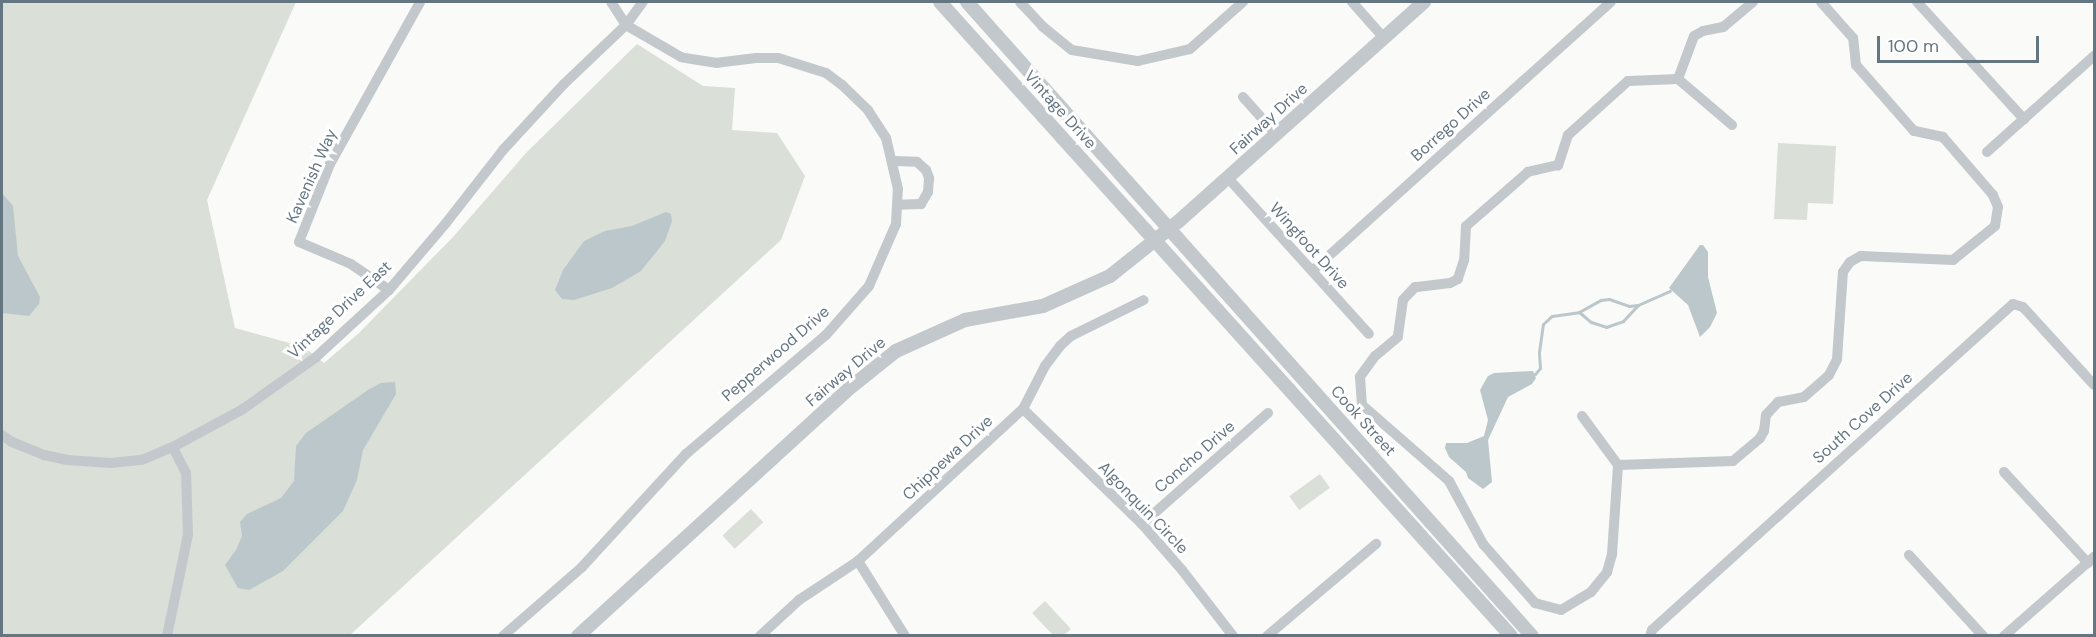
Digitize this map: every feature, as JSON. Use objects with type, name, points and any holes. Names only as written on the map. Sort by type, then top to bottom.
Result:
[{"type":"street","name":"Kavenish Way","points":[[389,290],[351,264],[299,242],[330,164],[420,2]]},
{"type":"street","points":[[611,2],[626,25]]},
{"type":"street","name":"Vintage Drive East","points":[[2,435],[12,442],[44,455],[111,463],[142,460],[173,447],[243,409],[315,358],[389,290],[446,223],[503,150],[564,84],[626,25],[643,2]]},
{"type":"street","name":"Vintage Drive","points":[[940,2],[1155,241]]},
{"type":"street","name":"Vintage Drive","points":[[967,2],[1170,228]]},
{"type":"street","points":[[1020,2],[1042,26],[1072,50],[1138,61],[1190,49],[1243,2]]},
{"type":"street","points":[[1352,2],[1384,38]]},
{"type":"street","name":"Fairway Drive","points":[[578,636],[846,391],[896,351],[965,320],[1043,306],[1110,276],[1155,241],[1228,178],[1424,2]]},
{"type":"street","name":"Borrego Drive","points":[[1312,271],[1611,2]]},
{"type":"street","points":[[1678,79],[1694,36],[1703,31],[1723,27],[1753,2]]},
{"type":"street","points":[[1618,465],[1733,461],[1760,438],[1766,415],[1778,402],[1804,398],[1830,375],[1835,366],[1843,272],[1850,262],[1861,256],[1953,261],[1995,226],[1998,207],[1993,195],[1943,137],[1914,132],[1856,65],[1853,38],[1821,2]]},
{"type":"street","points":[[1922,3],[2024,119]]},
{"type":"street","name":"Pepperwood Drive","points":[[503,636],[582,567],[686,454],[826,335],[869,286],[896,224],[898,205],[892,161],[886,138],[868,110],[849,91],[825,74],[778,58],[717,63],[681,57],[626,25]]},
{"type":"street","points":[[1987,152],[2094,56]]},
{"type":"street","points":[[1582,416],[1618,465],[1612,554],[1606,572],[1591,592],[1562,610],[1535,603],[1483,544],[1449,481],[1362,405],[1360,377],[1375,356],[1398,337],[1403,300],[1415,287],[1450,283],[1458,279],[1464,260],[1466,226],[1528,172],[1558,165],[1568,135],[1628,81],[1678,79],[1732,124]]},
{"type":"street","points":[[1243,97],[1277,135]]},
{"type":"street","points":[[892,161],[917,162],[926,170],[929,178],[928,192],[921,204],[898,205]]},
{"type":"street","name":"Wingfoot Drive","points":[[1228,178],[1369,334]]},
{"type":"street","name":"Cook Street","points":[[1170,228],[1532,636]]},
{"type":"street","name":"Cook Street","points":[[1155,241],[1511,636]]},
{"type":"street","name":"Chippewa Drive","points":[[760,636],[799,600],[858,561],[1023,409],[1045,366],[1061,345],[1086,328],[1144,300]]},
{"type":"street","name":"South Cove Drive","points":[[1650,636],[1652,630],[2013,304],[2023,307],[2094,385]]},
{"type":"street","name":"Algonquin Circle","points":[[1023,409],[1142,524],[1182,570],[1233,636]]},
{"type":"street","name":"Concho Drive","points":[[1142,524],[1268,413]]},
{"type":"street","points":[[167,636],[188,535],[186,473],[173,447]]},
{"type":"street","points":[[2004,472],[2091,560],[2004,636]]},
{"type":"street","points":[[1267,636],[1376,544]]},
{"type":"street","points":[[1909,555],[1983,636]]},
{"type":"street","points":[[858,561],[905,636]]},
{"type":"shaded area","points":[[2,2],[296,2],[207,200],[235,328],[304,347],[324,363],[359,333],[453,237],[526,153],[637,44],[703,86],[735,88],[732,130],[777,133],[805,176],[781,240],[350,635],[2,635]]},
{"type":"shaded area","points":[[1778,143],[1836,146],[1833,204],[1808,203],[1807,220],[1774,219]]},
{"type":"shaded area","points":[[2,193],[13,206],[18,256],[40,297],[39,304],[29,316],[2,313]]},
{"type":"shaded area","points":[[666,212],[671,214],[672,221],[665,241],[641,271],[612,288],[574,300],[562,299],[555,290],[563,270],[584,241],[605,231],[632,226]]},
{"type":"shaded area","points":[[1700,245],[1703,245],[1708,252],[1708,277],[1717,313],[1710,327],[1700,337],[1688,305],[1669,288]]},
{"type":"shaded area","points":[[1533,371],[1536,378],[1532,384],[1508,397],[1488,440],[1492,482],[1483,489],[1468,478],[1466,472],[1449,457],[1445,448],[1446,443],[1467,443],[1484,436],[1488,420],[1480,390],[1488,376],[1494,373]]},
{"type":"shaded area","points":[[395,382],[396,394],[363,450],[357,480],[343,511],[283,571],[249,590],[238,588],[225,565],[236,550],[242,536],[240,522],[247,514],[281,498],[294,481],[296,446],[306,433],[368,390],[381,383]]},
{"type":"shaded area","points":[[1320,474],[1330,488],[1299,510],[1289,496]]},
{"type":"shaded area","points":[[751,509],[763,522],[735,549],[722,536]]},
{"type":"shaded area","points":[[1045,601],[1071,629],[1064,635],[1053,635],[1032,613]]},
{"type":"waterway","points":[[1535,374],[1540,368],[1539,352],[1543,324],[1552,316],[1579,312],[1601,300],[1609,299],[1629,306],[1638,305],[1670,291]]},
{"type":"waterway","points":[[1579,312],[1591,322],[1606,327],[1623,321],[1637,306]]}]
